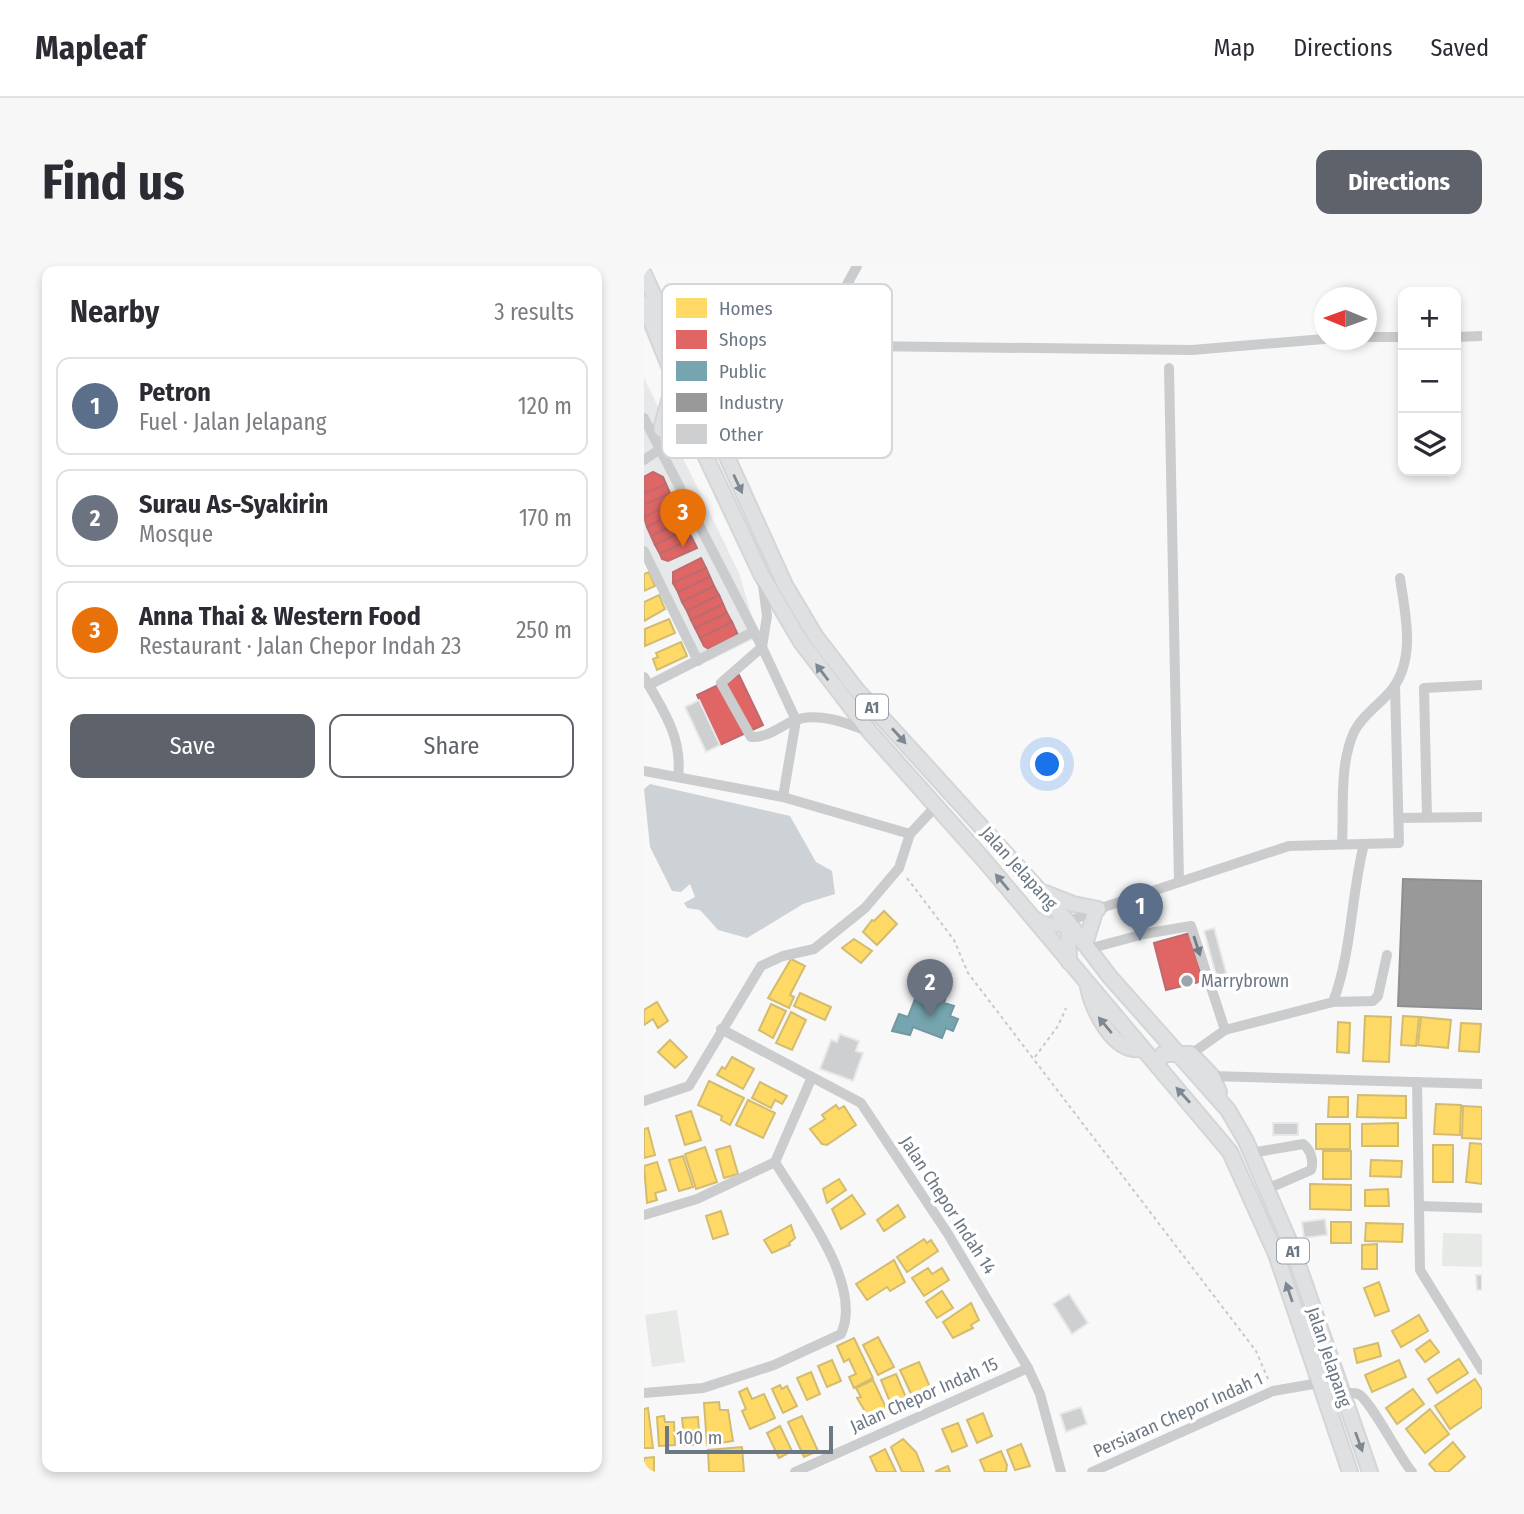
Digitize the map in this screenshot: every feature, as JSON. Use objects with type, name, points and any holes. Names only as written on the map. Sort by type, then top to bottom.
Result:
[{"type":"main road","name":"Jalan Jelapang","points":[[644,274],[662,323]]},
{"type":"main road","name":"Jalan Jelapang","points":[[644,304],[662,339]]},
{"type":"main road","points":[[650,427],[662,408]]},
{"type":"main road","name":"Jalan Jelapang","points":[[707,458],[761,574],[801,642],[870,732],[1087,983],[1094,1012],[1127,1049],[1141,1049],[1157,1065],[1230,1152],[1276,1254],[1350,1472]]},
{"type":"main road","name":"Jalan Jelapang","points":[[726,458],[785,586],[816,637],[856,689],[1041,891],[1086,947],[1183,1053],[1228,1110],[1251,1153],[1293,1250],[1370,1472]]},
{"type":"main road","points":[[1041,891],[1073,904],[1097,909],[1086,947]]},
{"type":"main road","points":[[1033,918],[1050,926],[1068,922],[1069,962]]},
{"type":"main road","points":[[1157,1065],[1163,1054],[1183,1053],[1212,1076],[1228,1110]]},
{"type":"street","points":[[847,284],[857,266]]},
{"type":"street","points":[[1377,337],[1398,337]]},
{"type":"street","points":[[1461,337],[1482,337]]},
{"type":"street","points":[[892,346],[1192,350],[1314,340]]},
{"type":"street","points":[[1169,368],[1179,882]]},
{"type":"street","points":[[650,427],[662,453]]},
{"type":"street","points":[[644,460],[660,449]]},
{"type":"street","points":[[665,458],[762,647],[796,720],[783,797]]},
{"type":"street","points":[[644,551],[698,661]]},
{"type":"street","points":[[761,574],[767,616],[762,647],[721,683],[751,737],[771,733],[796,720],[836,719],[870,732]]},
{"type":"street","points":[[1342,844],[1349,748],[1355,730],[1395,686],[1404,663],[1407,633],[1400,578]]},
{"type":"street","points":[[678,777],[681,756],[677,737],[646,681],[698,661],[753,632]]},
{"type":"street","points":[[1427,817],[1424,688],[1482,685]]},
{"type":"street","points":[[1068,922],[1097,909],[1289,846],[1399,842],[1395,686]]},
{"type":"street","points":[[644,771],[783,797],[910,834]]},
{"type":"street","points":[[644,1101],[689,1086],[761,966],[783,956],[814,949],[835,936],[865,908],[899,868],[910,834],[936,806]]},
{"type":"street","points":[[1399,818],[1482,817]]},
{"type":"street","points":[[1333,1002],[1341,981],[1355,882],[1364,844]]},
{"type":"street","points":[[1131,898],[1144,934]]},
{"type":"street","points":[[1086,947],[1191,926],[1225,1030]]},
{"type":"street","points":[[1183,1053],[1225,1030],[1333,1002],[1373,1001],[1378,996],[1387,955]]},
{"type":"street","name":"Jalan Chepor Indah 14","points":[[721,1029],[861,1103],[948,1234],[1028,1368],[1040,1394],[1061,1472]]},
{"type":"street","points":[[1212,1076],[1482,1084]]},
{"type":"street","points":[[644,1215],[696,1199],[775,1162],[812,1077]]},
{"type":"street","points":[[1417,1082],[1420,1270],[1426,1285],[1482,1370]]},
{"type":"street","points":[[1251,1153],[1303,1144],[1308,1148],[1313,1164],[1311,1170],[1267,1189]]},
{"type":"street","points":[[644,1393],[703,1388],[774,1365],[841,1334],[847,1322],[846,1297],[834,1261],[775,1162]]},
{"type":"street","points":[[1420,1206],[1482,1208]]},
{"type":"street","name":"Jalan Chepor Indah 15","points":[[795,1472],[1028,1368]]},
{"type":"street","name":"Persiaran Chepor Indah 1","points":[[1092,1472],[1273,1391],[1319,1382]]},
{"type":"street","points":[[1341,1393],[1359,1394],[1367,1401],[1398,1455],[1412,1472]]},
{"type":"path","points":[[899,868],[954,940],[968,973],[1256,1351],[1273,1391]]},
{"type":"path","points":[[1034,1058],[1058,1026],[1066,1008]]},
{"type":"shaded area","points":[[644,378],[662,415],[662,458],[683,458],[739,573],[758,637],[699,666],[644,554]]},
{"type":"shaded area","points":[[650,784],[790,816],[816,862],[832,871],[835,894],[803,904],[747,938],[718,930],[700,910],[687,908],[684,903],[695,897],[690,884],[681,892],[672,891],[650,847],[644,789]]},
{"type":"shaded area","points":[[1443,1233],[1482,1234],[1482,1267],[1442,1266]]},
{"type":"shaded area","points":[[677,1310],[685,1362],[652,1367],[645,1315]]},
{"type":"building: Homes","points":[[649,572],[655,586],[644,591],[644,574]]},
{"type":"building: Homes","points":[[659,595],[665,609],[644,621],[644,602]]},
{"type":"building: Homes","points":[[669,619],[675,633],[645,646],[645,629]]},
{"type":"building: Homes","points":[[681,642],[687,656],[657,670],[653,659],[658,657],[656,653]]},
{"type":"building: Homes","points":[[884,911],[897,924],[877,945],[863,932],[872,920]]},
{"type":"building: Homes","points":[[854,939],[872,951],[861,963],[842,948]]},
{"type":"building: Homes","points":[[791,959],[805,966],[790,995],[794,997],[789,1008],[768,998]]},
{"type":"building: Homes","points":[[800,993],[831,1007],[825,1020],[794,1006]]},
{"type":"building: Homes","points":[[657,1002],[668,1021],[658,1028],[653,1019],[644,1025],[644,1010]]},
{"type":"building: Homes","points":[[771,1004],[786,1011],[773,1038],[759,1030]]},
{"type":"building: Homes","points":[[791,1012],[806,1020],[792,1050],[776,1043]]},
{"type":"building: Homes","points":[[1365,1016],[1391,1017],[1389,1062],[1363,1061]]},
{"type":"building: Homes","points":[[1403,1016],[1419,1017],[1416,1046],[1401,1045]]},
{"type":"building: Homes","points":[[1421,1017],[1451,1020],[1448,1048],[1418,1045]]},
{"type":"building: Homes","points":[[1338,1022],[1350,1023],[1349,1053],[1337,1052]]},
{"type":"building: Homes","points":[[1461,1023],[1481,1024],[1479,1052],[1459,1051]]},
{"type":"building: Homes","points":[[670,1040],[687,1057],[675,1068],[658,1052]]},
{"type":"building: Homes","points":[[732,1057],[754,1069],[743,1089],[717,1075],[722,1067],[725,1069]]},
{"type":"building: Homes","points":[[709,1081],[744,1098],[730,1125],[721,1120],[722,1116],[698,1105]]},
{"type":"building: Homes","points":[[760,1082],[787,1096],[782,1104],[775,1100],[771,1108],[752,1098]]},
{"type":"building: Homes","points":[[1358,1095],[1406,1096],[1406,1118],[1357,1117]]},
{"type":"building: Homes","points":[[1329,1097],[1348,1097],[1348,1117],[1328,1117]]},
{"type":"building: Homes","points":[[748,1100],[775,1113],[763,1138],[736,1125]]},
{"type":"building: Homes","points":[[1436,1104],[1461,1105],[1460,1135],[1434,1134]]},
{"type":"building: Homes","points":[[836,1105],[839,1109],[844,1106],[856,1125],[827,1145],[822,1144],[810,1129],[825,1119],[822,1115]]},
{"type":"building: Homes","points":[[1463,1106],[1482,1107],[1482,1139],[1462,1138]]},
{"type":"building: Homes","points":[[691,1111],[701,1140],[685,1145],[676,1116]]},
{"type":"building: Homes","points":[[1398,1123],[1398,1146],[1362,1146],[1362,1124]]},
{"type":"building: Homes","points":[[1316,1124],[1350,1124],[1350,1149],[1316,1149]]},
{"type":"building: Homes","points":[[648,1128],[655,1155],[644,1158],[644,1129]]},
{"type":"building: Homes","points":[[1470,1143],[1482,1144],[1482,1184],[1466,1182]]},
{"type":"building: Homes","points":[[1433,1145],[1453,1145],[1453,1182],[1433,1182]]},
{"type":"building: Homes","points":[[730,1146],[738,1174],[724,1178],[716,1150]]},
{"type":"building: Homes","points":[[705,1147],[717,1182],[696,1189],[685,1154]]},
{"type":"building: Homes","points":[[1323,1151],[1351,1151],[1351,1179],[1323,1179]]},
{"type":"building: Homes","points":[[683,1156],[693,1187],[679,1191],[669,1160]]},
{"type":"building: Homes","points":[[1371,1160],[1402,1161],[1401,1177],[1370,1176]]},
{"type":"building: Homes","points":[[657,1162],[666,1190],[655,1193],[657,1200],[647,1203],[644,1166]]},
{"type":"building: Homes","points":[[839,1179],[846,1190],[827,1203],[823,1189]]},
{"type":"building: Homes","points":[[1310,1184],[1351,1185],[1351,1210],[1310,1209]]},
{"type":"building: Homes","points":[[1388,1189],[1389,1206],[1365,1206],[1365,1190]]},
{"type":"building: Homes","points":[[852,1195],[865,1214],[841,1229],[832,1209]]},
{"type":"building: Homes","points":[[898,1205],[905,1217],[884,1231],[877,1220]]},
{"type":"building: Homes","points":[[721,1211],[728,1234],[713,1239],[706,1216]]},
{"type":"building: Homes","points":[[1331,1222],[1351,1222],[1351,1243],[1331,1243]]},
{"type":"building: Homes","points":[[1366,1223],[1403,1224],[1402,1242],[1365,1241]]},
{"type":"building: Homes","points":[[791,1225],[795,1238],[790,1245],[772,1253],[764,1240]]},
{"type":"building: Homes","points":[[924,1239],[927,1243],[931,1240],[938,1251],[907,1272],[897,1257]]},
{"type":"building: Homes","points":[[1377,1244],[1377,1269],[1362,1269],[1362,1245]]},
{"type":"building: Homes","points":[[894,1260],[905,1282],[890,1291],[887,1287],[867,1300],[856,1284]]},
{"type":"building: Homes","points":[[928,1268],[932,1274],[942,1268],[949,1280],[924,1296],[912,1278]]},
{"type":"building: Homes","points":[[1379,1282],[1389,1311],[1375,1316],[1364,1288]]},
{"type":"building: Homes","points":[[942,1291],[953,1308],[937,1318],[926,1302]]},
{"type":"building: Homes","points":[[971,1303],[979,1320],[971,1325],[973,1328],[953,1338],[943,1322]]},
{"type":"building: Homes","points":[[1419,1315],[1428,1331],[1401,1347],[1392,1331]]},
{"type":"building: Homes","points":[[878,1337],[894,1367],[878,1375],[863,1345]]},
{"type":"building: Homes","points":[[854,1338],[873,1378],[854,1388],[849,1377],[856,1374],[849,1359],[844,1362],[837,1346]]},
{"type":"building: Homes","points":[[1430,1340],[1439,1352],[1425,1362],[1416,1350]]},
{"type":"building: Homes","points":[[1378,1343],[1381,1356],[1357,1363],[1354,1349]]},
{"type":"building: Homes","points":[[1459,1359],[1468,1373],[1437,1393],[1428,1379]]},
{"type":"building: Homes","points":[[832,1360],[841,1381],[827,1387],[818,1366]]},
{"type":"building: Homes","points":[[1399,1360],[1406,1377],[1372,1392],[1365,1375]]},
{"type":"building: Homes","points":[[919,1362],[933,1394],[914,1400],[900,1370]]},
{"type":"building: Homes","points":[[811,1372],[820,1394],[807,1400],[797,1378]]},
{"type":"building: Homes","points":[[896,1374],[907,1400],[892,1407],[881,1380]]},
{"type":"building: Homes","points":[[1475,1379],[1482,1390],[1482,1407],[1450,1429],[1435,1406]]},
{"type":"building: Homes","points":[[873,1380],[889,1414],[872,1423],[857,1398],[861,1397],[856,1388]]},
{"type":"building: Homes","points":[[780,1385],[782,1389],[787,1386],[797,1406],[783,1413],[772,1389]]},
{"type":"building: Homes","points":[[747,1388],[752,1399],[764,1394],[775,1418],[750,1429],[742,1411],[746,1409],[739,1392]]},
{"type":"building: Homes","points":[[1413,1389],[1424,1404],[1397,1424],[1386,1408]]},
{"type":"building: Homes","points":[[719,1402],[720,1410],[728,1410],[733,1441],[707,1445],[704,1403]]},
{"type":"building: Homes","points":[[648,1408],[653,1448],[644,1448],[644,1409]]},
{"type":"building: Homes","points":[[1430,1409],[1449,1434],[1425,1453],[1406,1429]]},
{"type":"building: Homes","points":[[983,1413],[992,1436],[977,1443],[967,1420]]},
{"type":"building: Homes","points":[[664,1416],[665,1422],[674,1422],[675,1445],[659,1446],[657,1417]]},
{"type":"building: Homes","points":[[802,1416],[818,1451],[804,1457],[788,1422]]},
{"type":"building: Homes","points":[[698,1417],[700,1444],[685,1445],[682,1418]]},
{"type":"building: Homes","points":[[958,1423],[967,1446],[952,1452],[942,1429]]},
{"type":"building: Homes","points":[[780,1426],[792,1451],[779,1458],[767,1433]]},
{"type":"building: Homes","points":[[903,1439],[916,1452],[924,1472],[902,1472],[891,1447]]},
{"type":"building: Homes","points":[[1453,1442],[1465,1457],[1448,1472],[1436,1472],[1429,1464]]},
{"type":"building: Homes","points":[[1021,1444],[1030,1466],[1015,1470],[1007,1450]]},
{"type":"building: Homes","points":[[742,1447],[744,1472],[709,1472],[708,1450]]},
{"type":"building: Homes","points":[[885,1449],[896,1472],[877,1472],[870,1457]]},
{"type":"building: Homes","points":[[1001,1451],[1007,1465],[1006,1472],[985,1472],[980,1460]]},
{"type":"building: Homes","points":[[654,1457],[654,1472],[644,1472],[644,1458]]},
{"type":"building: Homes","points":[[948,1466],[950,1472],[936,1471]]},
{"type":"building: Shops","points":[[653,472],[663,477],[666,484],[644,494],[644,477]]},
{"type":"building: Shops","points":[[666,484],[670,493],[644,505],[644,494]]},
{"type":"building: Shops","points":[[670,493],[675,502],[644,517],[644,505]]},
{"type":"building: Shops","points":[[675,502],[679,511],[647,527],[644,517]]},
{"type":"building: Shops","points":[[679,511],[683,520],[651,536],[647,527]]},
{"type":"building: Shops","points":[[683,520],[687,529],[655,545],[651,536]]},
{"type":"building: Shops","points":[[687,529],[692,538],[660,554],[655,545]]},
{"type":"building: Shops","points":[[692,538],[697,548],[668,561],[662,559],[660,554]]},
{"type":"building: Shops","points":[[701,558],[706,568],[673,583],[673,572]]},
{"type":"building: Shops","points":[[706,568],[710,577],[678,592],[673,583]]},
{"type":"building: Shops","points":[[710,577],[714,586],[682,602],[678,592]]},
{"type":"building: Shops","points":[[714,586],[719,595],[687,611],[682,602]]},
{"type":"building: Shops","points":[[719,595],[723,604],[691,620],[687,611]]},
{"type":"building: Shops","points":[[723,604],[727,613],[695,628],[691,620]]},
{"type":"building: Shops","points":[[727,613],[732,622],[700,638],[695,628]]},
{"type":"building: Shops","points":[[732,622],[738,635],[709,649],[704,646],[700,638]]},
{"type":"building: Shops","points":[[739,675],[763,725],[720,745],[697,695]]},
{"type":"building: Shops","points":[[1190,933],[1203,981],[1166,990],[1154,943]]},
{"type":"building: Public","points":[[927,994],[946,997],[944,1003],[954,1006],[950,1016],[958,1019],[953,1031],[946,1028],[942,1038],[913,1027],[910,1035],[892,1031],[899,1014],[908,1017],[915,999],[924,1003]]},
{"type":"building: Industry","points":[[1403,879],[1482,881],[1482,1009],[1398,1006]]},
{"type":"building: Other","points":[[699,700],[720,745],[706,752],[685,707]]},
{"type":"building: Other","points":[[1214,928],[1229,983],[1219,986],[1204,931]]},
{"type":"building: Other","points":[[840,1034],[859,1041],[856,1051],[863,1053],[853,1081],[820,1069],[831,1040],[837,1042]]},
{"type":"building: Other","points":[[1273,1123],[1298,1123],[1298,1135],[1273,1135]]},
{"type":"building: Other","points":[[1325,1219],[1327,1235],[1304,1238],[1302,1222]]},
{"type":"building: Other","points":[[1476,1275],[1482,1275],[1482,1290],[1477,1290]]},
{"type":"building: Other","points":[[1069,1294],[1088,1323],[1072,1334],[1053,1304]]},
{"type":"building: Other","points":[[1081,1407],[1087,1424],[1066,1432],[1060,1414]]},
{"type":"place","name":"Anna Thai & Western Food","points":[[683,547]]},
{"type":"place","name":"Petron","points":[[1140,941]]},
{"type":"place","name":"Marrybrown","points":[[1187,981]]},
{"type":"place","name":"Surau As-Syakirin","points":[[930,1017]]}]
